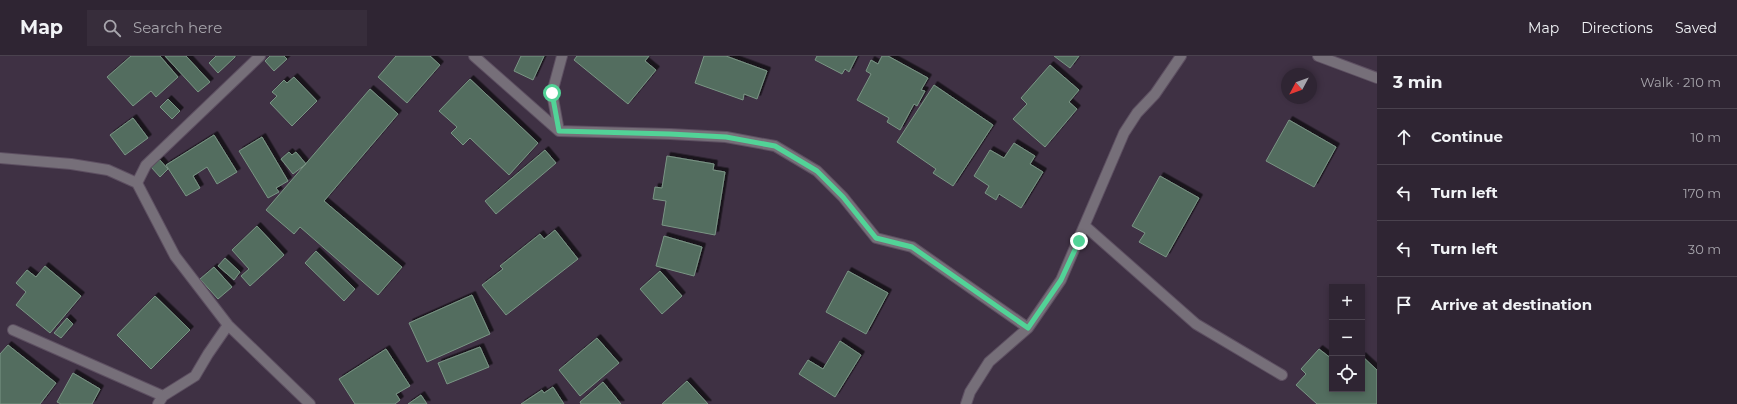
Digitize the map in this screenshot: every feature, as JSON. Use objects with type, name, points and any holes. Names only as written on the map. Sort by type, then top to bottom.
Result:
[{"type":"street","points":[[137,183],[146,165],[260,56]]},
{"type":"street","points":[[474,56],[559,131],[726,137],[775,146],[817,171],[843,197],[876,238],[912,247],[1028,328]]},
{"type":"street","points":[[559,131],[552,93],[562,56]]},
{"type":"street","points":[[966,404],[970,392],[990,362],[1028,328],[1061,280],[1124,133],[1136,113],[1155,94],[1181,56]]},
{"type":"street","points":[[1318,56],[1377,78]]},
{"type":"street","points":[[0,158],[71,164],[108,170],[137,183],[175,256],[228,325],[310,404]]},
{"type":"street","points":[[1085,226],[1196,324],[1282,376]]},
{"type":"street","points":[[13,330],[161,400],[195,376],[228,325]]},
{"type":"building","points":[[131,56],[160,56],[178,77],[156,97],[151,91],[133,106],[107,77]]},
{"type":"building","points":[[165,56],[186,56],[210,82],[198,92]]},
{"type":"building","points":[[216,56],[235,57],[218,73],[209,63]]},
{"type":"building","points":[[270,56],[284,56],[287,59],[274,71],[265,61]]},
{"type":"building","points":[[396,56],[430,56],[440,65],[407,103],[378,77]]},
{"type":"building","points":[[521,56],[544,56],[533,80],[514,71]]},
{"type":"building","points":[[577,56],[649,56],[645,61],[656,70],[628,104],[574,60]]},
{"type":"building","points":[[704,56],[726,56],[767,71],[757,99],[744,94],[743,100],[695,83]]},
{"type":"building","points":[[817,56],[857,56],[849,72],[845,69],[842,74],[815,60]]},
{"type":"building","points":[[882,56],[888,56],[928,78],[921,90],[925,91],[917,106],[914,104],[900,130],[887,122],[889,118],[857,100],[871,74],[866,71],[871,60],[878,64]]},
{"type":"building","points":[[1054,56],[1079,56],[1070,68]]},
{"type":"building","points":[[1050,65],[1079,90],[1069,102],[1077,109],[1045,147],[1013,119],[1027,104],[1021,98]]},
{"type":"building","points":[[294,77],[317,101],[292,126],[270,103],[277,96],[272,92],[284,80],[287,83]]},
{"type":"building","points":[[470,79],[538,143],[509,175],[470,138],[463,145],[451,133],[457,127],[439,111]]},
{"type":"building","points":[[934,85],[993,125],[953,186],[933,173],[936,169],[897,142]]},
{"type":"building","points":[[370,89],[398,114],[324,201],[402,267],[378,295],[300,227],[294,234],[266,210]]},
{"type":"building","points":[[168,99],[180,111],[172,119],[160,107]]},
{"type":"building","points":[[133,118],[148,138],[125,155],[110,135]]},
{"type":"building","points":[[1289,120],[1336,147],[1314,187],[1266,161]]},
{"type":"building","points":[[214,135],[237,172],[217,184],[207,167],[193,176],[200,188],[186,196],[166,165]]},
{"type":"building","points":[[262,137],[288,181],[276,188],[279,192],[268,198],[239,151]]},
{"type":"building","points":[[1014,143],[1035,156],[1030,164],[1043,172],[1021,208],[999,194],[996,200],[985,193],[989,186],[974,176],[990,150],[1004,158]]},
{"type":"building","points":[[545,150],[556,163],[496,214],[485,201]]},
{"type":"building","points":[[289,152],[292,155],[296,152],[306,164],[293,174],[281,159]]},
{"type":"building","points":[[667,156],[714,164],[713,170],[725,172],[715,235],[662,225],[666,201],[653,199],[655,187],[662,188]]},
{"type":"building","points":[[159,159],[168,169],[160,177],[151,167]]},
{"type":"building","points":[[1160,176],[1199,198],[1166,257],[1139,242],[1145,233],[1132,226]]},
{"type":"building","points":[[257,226],[284,255],[250,286],[241,276],[249,269],[232,250]]},
{"type":"building","points":[[555,230],[578,259],[506,315],[482,285],[503,269],[500,266],[540,234],[544,239]]},
{"type":"building","points":[[664,236],[702,247],[694,276],[656,266]]},
{"type":"building","points":[[316,251],[355,289],[344,301],[305,263]]},
{"type":"building","points":[[225,258],[240,272],[234,280],[218,266]]},
{"type":"building","points":[[45,266],[81,296],[50,333],[16,305],[26,292],[16,283],[27,270],[36,277]]},
{"type":"building","points":[[214,267],[232,287],[218,299],[200,279]]},
{"type":"building","points":[[660,271],[682,296],[662,314],[640,289]]},
{"type":"building","points":[[848,271],[888,293],[866,334],[826,312]]},
{"type":"building","points":[[472,295],[490,334],[427,362],[409,323]]},
{"type":"building","points":[[155,296],[190,330],[151,369],[117,335]]},
{"type":"building","points":[[67,318],[73,324],[61,338],[54,333]]},
{"type":"building","points":[[597,338],[619,363],[580,396],[559,370]]},
{"type":"building","points":[[840,341],[861,355],[835,397],[799,374],[808,360],[823,369]]},
{"type":"building","points":[[8,345],[56,383],[40,404],[0,404],[0,354]]},
{"type":"building","points":[[480,347],[489,367],[447,384],[438,363]]},
{"type":"building","points":[[386,349],[410,386],[396,394],[400,400],[395,404],[355,404],[339,379]]},
{"type":"building","points":[[1319,349],[1329,357],[1329,392],[1365,392],[1365,359],[1377,370],[1377,404],[1317,404],[1296,385],[1306,374],[1301,369]]},
{"type":"building","points":[[73,373],[100,389],[92,404],[61,404],[57,402]]},
{"type":"building","points":[[687,381],[708,404],[662,404]]},
{"type":"building","points":[[603,382],[621,404],[581,404],[580,402]]},
{"type":"building","points":[[553,387],[564,404],[521,404],[542,390],[544,393]]},
{"type":"building","points":[[421,395],[427,404],[408,404]]},
{"type":"route","points":[[552,93],[559,131],[726,137],[775,146],[817,171],[843,197],[876,238],[912,247],[1028,328],[1061,280],[1079,241]]}]
